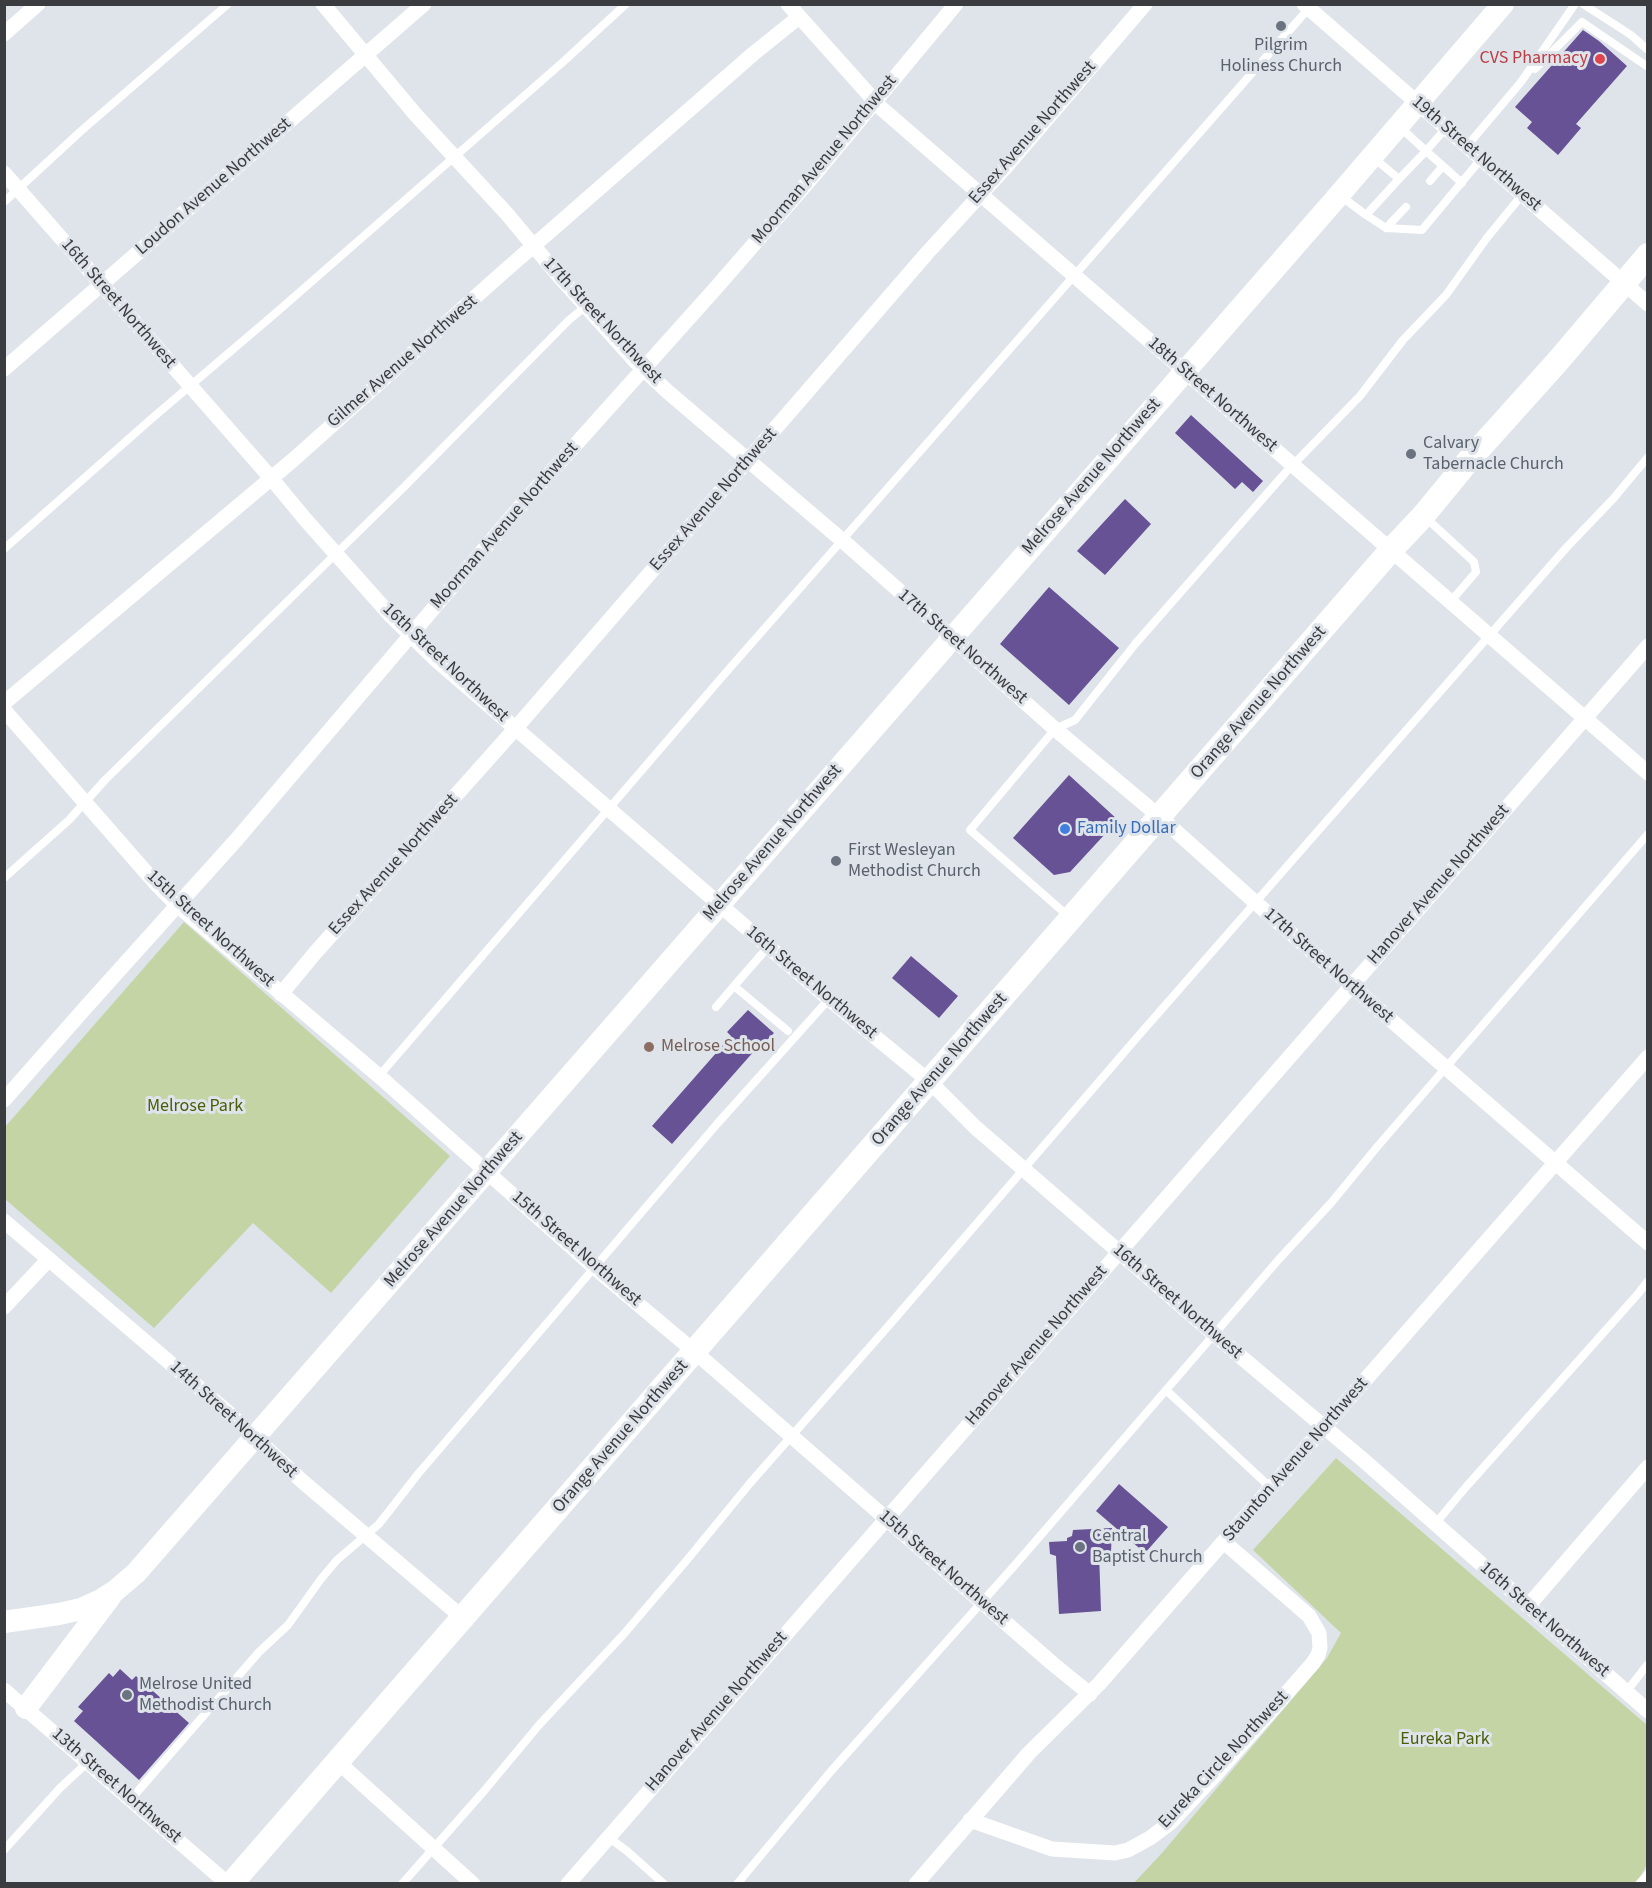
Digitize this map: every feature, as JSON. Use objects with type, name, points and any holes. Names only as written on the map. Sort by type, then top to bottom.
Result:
[{"type":"main road","name":"Orange Avenue Northwest","points":[[230,1884],[1391,550],[1424,516],[1469,460],[1558,361],[1647,255]]},
{"type":"street","points":[[4,34],[38,4]]},
{"type":"street","name":"17th Street Northwest","points":[[323,4],[415,114],[586,306],[668,392],[843,541],[1055,729],[1160,817],[1350,986],[1556,1162],[1647,1244]]},
{"type":"street","name":"Loudon Avenue Northwest","points":[[4,369],[424,4]]},
{"type":"street","name":"18th Street Northwest","points":[[788,4],[875,102],[1647,773]]},
{"type":"street","name":"Moorman Avenue Northwest","points":[[4,1100],[237,839],[525,501],[814,175],[956,4]]},
{"type":"street","name":"Essex Avenue Northwest","points":[[281,994],[515,729],[1145,4]]},
{"type":"street","name":"Melrose Avenue Northwest","points":[[4,1622],[81,1609],[115,1591],[136,1573],[1339,195],[1503,4]]},
{"type":"street","name":"19th Street Northwest","points":[[1308,6],[1647,304]]},
{"type":"street","name":"Gilmer Avenue Northwest","points":[[4,704],[271,478],[753,54],[799,17]]},
{"type":"street","name":"16th Street Northwest","points":[[4,173],[305,519],[411,635],[515,729],[719,905],[930,1082],[975,1127],[1024,1170],[1435,1524],[1647,1711]]},
{"type":"street","name":"Hanover Avenue Northwest","points":[[568,1884],[1647,646]]},
{"type":"street","name":"15th Street Northwest","points":[[4,710],[177,905],[379,1076],[595,1268],[695,1352],[1053,1665],[1090,1694]]},
{"type":"street","name":"Staunton Avenue Northwest","points":[[916,1884],[1029,1753],[1090,1694],[1647,1057]]},
{"type":"street","name":"14th Street Northwest","points":[[4,1221],[463,1618]]},
{"type":"street","points":[[4,1307],[49,1259]]},
{"type":"street","points":[[1528,1606],[1647,1467]]},
{"type":"street","name":"Eureka Circle Northwest","points":[[970,1820],[1053,1849],[1115,1853],[1128,1850],[1150,1838],[1170,1823],[1216,1774],[1313,1663],[1320,1648],[1318,1633],[1309,1616],[1224,1542]]},
{"type":"street","points":[[26,1708],[115,1591]]},
{"type":"street","name":"13th Street Northwest","points":[[4,1690],[230,1884]]},
{"type":"street","points":[[338,1762],[473,1884]]},
{"type":"lane","points":[[4,202],[81,131],[228,4]]},
{"type":"lane","points":[[4,549],[563,63],[626,4]]},
{"type":"lane","points":[[1466,146],[1521,82],[1575,4]]},
{"type":"lane","points":[[1583,4],[1631,35],[1647,50]]},
{"type":"lane","points":[[379,1076],[722,677],[1308,6]]},
{"type":"lane","points":[[1521,82],[1582,22],[1647,67]]},
{"type":"lane","points":[[1398,125],[1462,183]]},
{"type":"lane","points":[[1366,215],[1446,128]]},
{"type":"lane","points":[[1371,156],[1399,179]]},
{"type":"lane","points":[[1339,195],[1386,228],[1422,230],[1481,159]]},
{"type":"lane","points":[[1430,181],[1443,166]]},
{"type":"lane","points":[[1071,919],[970,830],[1055,729],[1075,720],[1136,643],[1293,465],[1360,396],[1403,340],[1446,295],[1486,239],[1522,195]]},
{"type":"lane","points":[[1386,228],[1407,207]]},
{"type":"lane","points":[[4,878],[47,841],[488,404],[545,343],[586,306]]},
{"type":"lane","points":[[402,1884],[539,1725],[630,1626],[1140,1034],[1647,457]]},
{"type":"lane","points":[[1424,516],[1474,562],[1476,573],[1451,601]]},
{"type":"lane","points":[[736,1884],[832,1770],[1331,1203],[1647,834]]},
{"type":"lane","points":[[716,1007],[768,947]]},
{"type":"lane","points":[[734,986],[789,1031]]},
{"type":"lane","points":[[131,1799],[259,1652],[288,1625],[337,1560],[379,1524],[418,1474],[717,1124],[829,999]]},
{"type":"lane","points":[[1435,1524],[1647,1281]]},
{"type":"lane","points":[[1166,1390],[1271,1488]]},
{"type":"lane","points":[[1626,1692],[1647,1664]]},
{"type":"lane","points":[[4,1850],[60,1788],[88,1762]]},
{"type":"lane","points":[[608,1837],[664,1884]]},
{"type":"lane","points":[[1639,1884],[1647,1874]]},
{"type":"green space","name":"Melrose Park","points":[[184,922],[450,1156],[331,1293],[253,1223],[154,1328],[5,1199],[5,1127]]},
{"type":"green space","name":"Eureka Park","points":[[1336,1458],[1647,1725],[1647,1864],[1637,1883],[1133,1884],[1162,1853],[1327,1658],[1341,1633],[1253,1550]]},
{"type":"building","name":"CVS Pharmacy","points":[[1583,30],[1627,66],[1576,124],[1581,128],[1558,155],[1527,128],[1532,122],[1515,107]]},
{"type":"building","points":[[1191,415],[1263,481],[1253,492],[1242,482],[1235,489],[1175,433]]},
{"type":"building","points":[[1125,499],[1151,524],[1105,575],[1077,551]]},
{"type":"building","points":[[1049,587],[1119,648],[1069,705],[1000,644]]},
{"type":"building","name":"Family Dollar","points":[[1069,775],[1118,820],[1070,872],[1054,875],[1013,838]]},
{"type":"building","points":[[911,956],[958,996],[939,1018],[892,978]]},
{"type":"building","points":[[748,1010],[774,1033],[764,1043],[763,1041],[672,1144],[652,1126],[731,1036],[727,1032]]},
{"type":"building","points":[[1119,1484],[1168,1527],[1145,1553],[1096,1511]]},
{"type":"building","name":"Central Baptist Church","points":[[1112,1528],[1111,1552],[1099,1552],[1101,1611],[1059,1614],[1056,1556],[1050,1554],[1049,1542],[1067,1541],[1067,1538],[1072,1536],[1073,1530]]},
{"type":"building","points":[[120,1669],[132,1680],[136,1676],[189,1723],[139,1780],[74,1721],[83,1711],[78,1707],[109,1673],[113,1677]]},
{"type":"place","name":"Pilgrim Holiness Church","points":[[1281,26]]},
{"type":"place","name":"CVS Pharmacy","points":[[1600,59]]},
{"type":"place","name":"Calvary Tabernacle Church","points":[[1411,454]]},
{"type":"place","name":"Family Dollar","points":[[1065,829]]},
{"type":"place","name":"First Wesleyan Methodist Church","points":[[836,861]]},
{"type":"place","name":"Melrose School","points":[[649,1047]]},
{"type":"place","name":"Central Baptist Church","points":[[1080,1547]]},
{"type":"place","name":"Melrose United Methodist Church","points":[[127,1695]]}]
